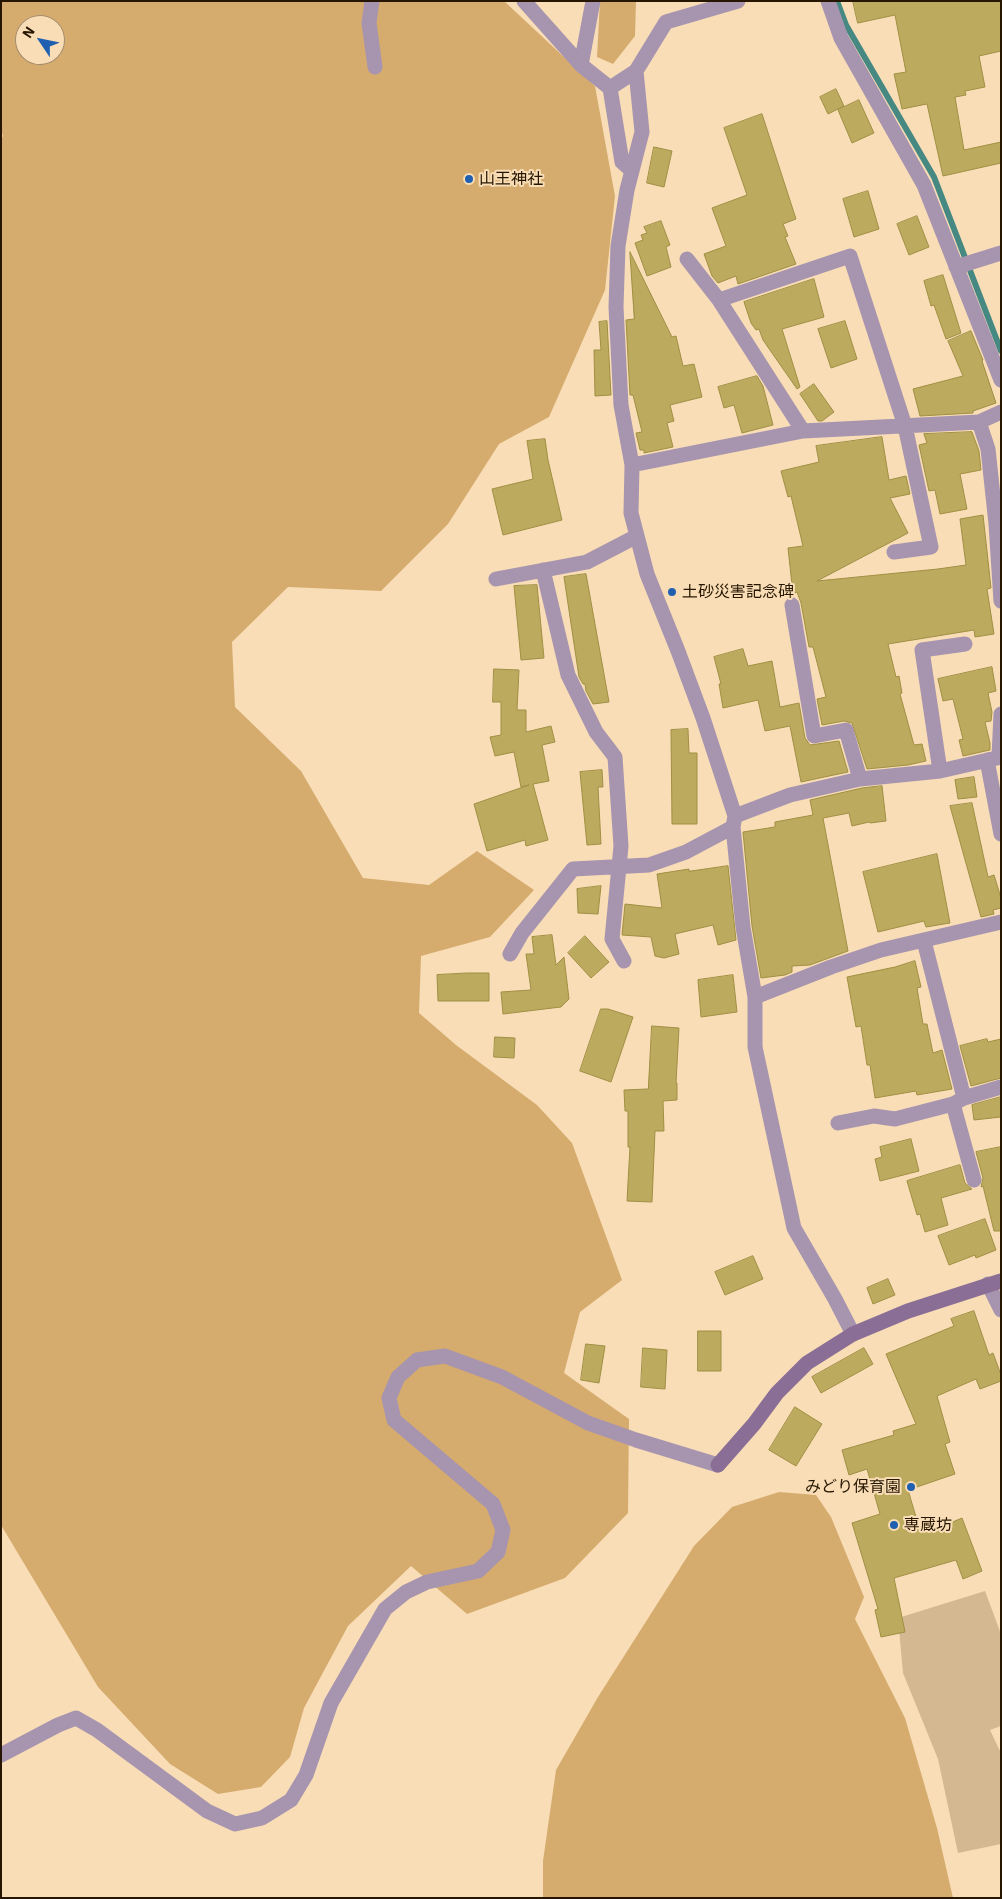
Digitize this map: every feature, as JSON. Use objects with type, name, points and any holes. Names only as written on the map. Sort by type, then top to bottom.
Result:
[{"type":"street","points":[[372,1],[369,23],[375,67]]},
{"type":"street","points":[[524,1],[581,65],[610,88],[622,162],[632,171]]},
{"type":"street","points":[[581,65],[593,1]]},
{"type":"street","points":[[610,88],[636,71],[666,22],[738,1]]},
{"type":"street","points":[[828,1],[841,38],[924,185],[1001,380]]},
{"type":"street","points":[[636,71],[642,132],[627,190],[618,246],[616,307],[621,405],[632,465],[631,513],[647,574],[703,718],[734,822],[743,927],[755,997],[755,1047],[794,1228],[853,1334]]},
{"type":"street","points":[[956,267],[1001,253]]},
{"type":"street","points":[[719,300],[850,256],[905,426],[931,547],[894,552]]},
{"type":"street","points":[[687,259],[719,300],[803,431]]},
{"type":"street","points":[[632,465],[803,431],[979,422],[1001,412]]},
{"type":"street","points":[[979,422],[988,449],[996,524],[1001,601]]},
{"type":"street","points":[[496,579],[587,562],[638,536]]},
{"type":"street","points":[[543,570],[568,675],[596,732],[614,757],[621,846],[612,939],[624,960]]},
{"type":"street","points":[[792,605],[814,736],[846,730],[860,779]]},
{"type":"street","points":[[940,771],[922,650],[965,644]]},
{"type":"street","points":[[1001,714],[996,758],[1001,834]]},
{"type":"street","points":[[510,954],[522,933],[573,870],[649,865],[686,852],[734,822],[790,795],[860,779],[940,771],[996,758]]},
{"type":"street","points":[[755,997],[831,967],[881,950],[924,942],[1001,922]]},
{"type":"street","points":[[924,942],[974,1180]]},
{"type":"street","points":[[838,1123],[874,1116],[895,1119],[958,1101],[1001,1086]]},
{"type":"street","points":[[1,1756],[58,1725],[76,1718],[97,1730],[207,1812],[235,1824],[262,1818],[291,1800],[306,1775],[331,1703],[385,1609],[406,1592],[427,1582],[478,1571],[498,1552],[503,1530],[494,1504],[394,1420],[389,1398],[398,1377],[417,1360],[445,1356],[502,1377],[588,1423],[718,1465],[754,1424],[777,1393],[807,1363],[853,1334],[908,1311],[995,1282],[1001,1310]]},
{"type":"shaded area","points":[[1,1],[504,1],[595,86],[615,196],[605,290],[549,417],[499,444],[448,524],[381,591],[288,587],[232,642],[235,707],[301,771],[363,878],[429,885],[477,851],[534,890],[490,937],[421,956],[419,1013],[456,1045],[537,1105],[572,1143],[622,1280],[580,1312],[564,1373],[629,1419],[628,1513],[565,1578],[467,1614],[411,1566],[348,1626],[304,1708],[290,1757],[261,1787],[218,1794],[170,1764],[98,1687],[1,1525],[1,139],[3,136],[1,130]]},
{"type":"shaded area","points":[[600,1],[636,1],[635,36],[613,64],[597,57]]},
{"type":"shaded area","points":[[779,1492],[816,1495],[831,1517],[864,1597],[855,1619],[905,1718],[937,1828],[953,1898],[543,1898],[543,1861],[556,1770],[598,1697],[694,1546],[732,1507]]},
{"type":"shaded area","points":[[985,1591],[1001,1634],[1001,1726],[990,1730],[1001,1753],[1001,1844],[958,1853],[938,1759],[903,1673],[898,1618]]},
{"type":"building","points":[[853,1],[1001,1],[1001,51],[979,56],[985,87],[965,91],[966,95],[955,97],[964,150],[1001,142],[1001,163],[943,176],[927,104],[902,109],[894,74],[906,72],[895,15],[858,23]]},
{"type":"building","points":[[836,89],[844,106],[828,114],[820,97]]},
{"type":"building","points":[[859,100],[874,133],[852,143],[838,110]]},
{"type":"building","points":[[762,114],[796,219],[783,224],[788,236],[785,237],[796,264],[738,284],[736,276],[718,283],[712,276],[704,254],[726,246],[712,208],[747,195],[724,128]]},
{"type":"building","points":[[654,147],[672,151],[664,187],[647,183]]},
{"type":"building","points":[[868,191],[879,229],[854,237],[843,199]]},
{"type":"building","points":[[917,216],[929,247],[909,255],[897,224]]},
{"type":"building","points":[[661,221],[670,245],[666,247],[671,267],[647,276],[635,243],[643,240],[641,235],[647,233],[644,227]]},
{"type":"building","points":[[630,252],[672,337],[676,336],[683,366],[694,364],[702,397],[670,405],[674,421],[667,423],[673,447],[644,453],[644,450],[640,450],[636,433],[642,432],[633,395],[630,395],[626,320],[634,319]]},
{"type":"building","points":[[943,275],[961,333],[946,339],[934,305],[931,306],[924,281]]},
{"type":"building","points":[[814,279],[824,317],[782,329],[800,387],[797,389],[763,340],[759,329],[756,330],[751,323],[744,302]]},
{"type":"building","points":[[607,321],[611,395],[595,396],[594,350],[601,350],[599,322]]},
{"type":"building","points":[[845,321],[857,359],[831,368],[818,329]]},
{"type":"building","points":[[971,331],[983,360],[996,403],[973,411],[973,413],[920,416],[913,389],[963,376],[948,341]]},
{"type":"building","points":[[757,376],[763,386],[773,425],[742,433],[734,405],[724,408],[718,387]]},
{"type":"building","points":[[814,384],[834,412],[822,421],[818,421],[800,394]]},
{"type":"building","points":[[972,432],[979,451],[981,470],[960,474],[967,509],[940,514],[935,490],[929,491],[919,445],[927,443],[924,434]]},
{"type":"building","points":[[882,437],[889,480],[906,476],[910,494],[890,498],[908,533],[817,581],[966,565],[960,519],[983,515],[991,588],[987,589],[994,634],[975,637],[974,630],[888,644],[896,677],[899,676],[902,693],[900,694],[914,745],[922,744],[926,761],[908,765],[867,769],[852,723],[844,721],[822,725],[817,699],[826,697],[813,647],[809,647],[801,603],[797,592],[793,594],[788,548],[803,546],[791,496],[788,497],[781,471],[819,462],[816,446]]},
{"type":"building","points":[[545,439],[562,520],[503,535],[492,489],[533,479],[527,441]]},
{"type":"building","points":[[586,574],[609,702],[593,704],[586,691],[585,684],[583,684],[579,677],[564,577]]},
{"type":"building","points":[[537,585],[544,658],[521,660],[514,586]]},
{"type":"building","points":[[743,649],[748,666],[772,661],[780,707],[799,703],[805,738],[810,745],[839,741],[848,772],[801,782],[790,726],[765,731],[758,700],[723,708],[719,684],[721,684],[714,657]]},
{"type":"building","points":[[992,667],[996,691],[988,693],[992,712],[991,721],[985,722],[990,750],[963,756],[959,740],[963,739],[953,699],[943,701],[938,679]]},
{"type":"building","points":[[494,669],[519,670],[517,710],[526,710],[526,732],[551,726],[555,742],[542,745],[549,781],[533,784],[548,840],[526,846],[525,840],[487,851],[474,804],[529,785],[521,787],[514,752],[495,756],[490,737],[501,735],[501,702],[493,702]]},
{"type":"building","points":[[688,729],[689,753],[697,753],[697,824],[672,824],[671,730]]},
{"type":"building","points":[[602,770],[603,787],[598,787],[601,844],[587,845],[580,772]]},
{"type":"building","points":[[974,777],[977,797],[958,799],[955,780]]},
{"type":"building","points":[[882,786],[886,821],[852,826],[849,813],[823,818],[848,951],[810,965],[792,966],[792,972],[785,975],[761,978],[752,926],[743,832],[775,827],[775,822],[813,815],[810,800],[862,788]]},
{"type":"building","points":[[972,803],[988,877],[994,875],[1001,898],[1001,908],[993,910],[994,914],[981,917],[950,806]]},
{"type":"building","points":[[937,854],[950,923],[926,927],[924,921],[878,932],[863,872]]},
{"type":"building","points":[[728,866],[736,940],[718,945],[713,925],[675,934],[679,954],[664,958],[655,956],[651,937],[622,935],[625,904],[662,908],[657,874]]},
{"type":"building","points":[[601,886],[598,914],[578,913],[577,889]]},
{"type":"building","points":[[552,935],[556,965],[564,957],[569,999],[561,1007],[503,1014],[501,992],[531,990],[526,954],[534,954],[532,937]]},
{"type":"building","points":[[585,936],[609,962],[591,978],[568,953]]},
{"type":"building","points":[[915,961],[921,987],[917,988],[923,1024],[927,1024],[933,1053],[942,1050],[952,1089],[917,1095],[916,1091],[875,1098],[870,1065],[867,1065],[861,1026],[856,1027],[847,977]]},
{"type":"building","points":[[489,973],[489,1001],[438,1001],[437,975]]},
{"type":"building","points":[[733,975],[737,1012],[701,1017],[698,980]]},
{"type":"building","points":[[601,1009],[608,1009],[633,1017],[611,1082],[580,1071]]},
{"type":"building","points":[[652,1026],[679,1028],[677,1100],[663,1101],[664,1131],[655,1131],[652,1202],[627,1201],[630,1147],[628,1147],[628,1111],[625,1111],[624,1090],[648,1089]]},
{"type":"building","points":[[495,1037],[515,1038],[514,1058],[494,1057]]},
{"type":"building","points":[[987,1039],[988,1042],[1001,1039],[1001,1078],[971,1086],[960,1046]]},
{"type":"building","points":[[1001,1097],[1001,1117],[974,1120],[972,1105]]},
{"type":"building","points":[[911,1139],[919,1171],[880,1181],[875,1159],[882,1157],[880,1147]]},
{"type":"building","points":[[1001,1147],[1001,1231],[994,1231],[983,1186],[981,1187],[983,1178],[976,1152]]},
{"type":"building","points":[[960,1165],[965,1183],[972,1189],[941,1198],[948,1225],[925,1232],[920,1214],[917,1215],[907,1181]]},
{"type":"building","points":[[985,1219],[996,1250],[976,1258],[975,1255],[949,1265],[938,1236]]},
{"type":"building","points":[[753,1256],[763,1279],[725,1295],[715,1272]]},
{"type":"building","points":[[888,1279],[895,1295],[873,1304],[867,1288]]},
{"type":"building","points":[[974,1311],[989,1355],[993,1353],[1001,1375],[1001,1381],[980,1389],[976,1379],[937,1396],[950,1442],[945,1444],[955,1474],[908,1490],[919,1527],[927,1525],[929,1532],[962,1518],[982,1571],[963,1579],[956,1560],[894,1578],[905,1632],[881,1637],[875,1610],[878,1609],[852,1523],[880,1514],[867,1469],[849,1475],[842,1450],[894,1435],[893,1431],[916,1424],[886,1354],[954,1326],[951,1319]]},
{"type":"building","points":[[698,1331],[721,1331],[721,1371],[698,1371]]},
{"type":"building","points":[[586,1344],[605,1346],[599,1383],[581,1380]]},
{"type":"building","points":[[643,1348],[667,1350],[665,1389],[641,1387]]},
{"type":"building","points":[[864,1348],[873,1364],[821,1393],[812,1377]]},
{"type":"building","points":[[795,1407],[822,1424],[796,1466],[769,1450]]},
{"type":"waterway","points":[[837,1],[846,25],[934,177],[1001,351]]},
{"type":"place","name":"山王神社","points":[[469,179]]},
{"type":"place","name":"土砂災害記念碑","points":[[672,592]]},
{"type":"place","name":"みどり保育園","points":[[911,1487]]},
{"type":"place","name":"専蔵坊","points":[[894,1525]]}]
